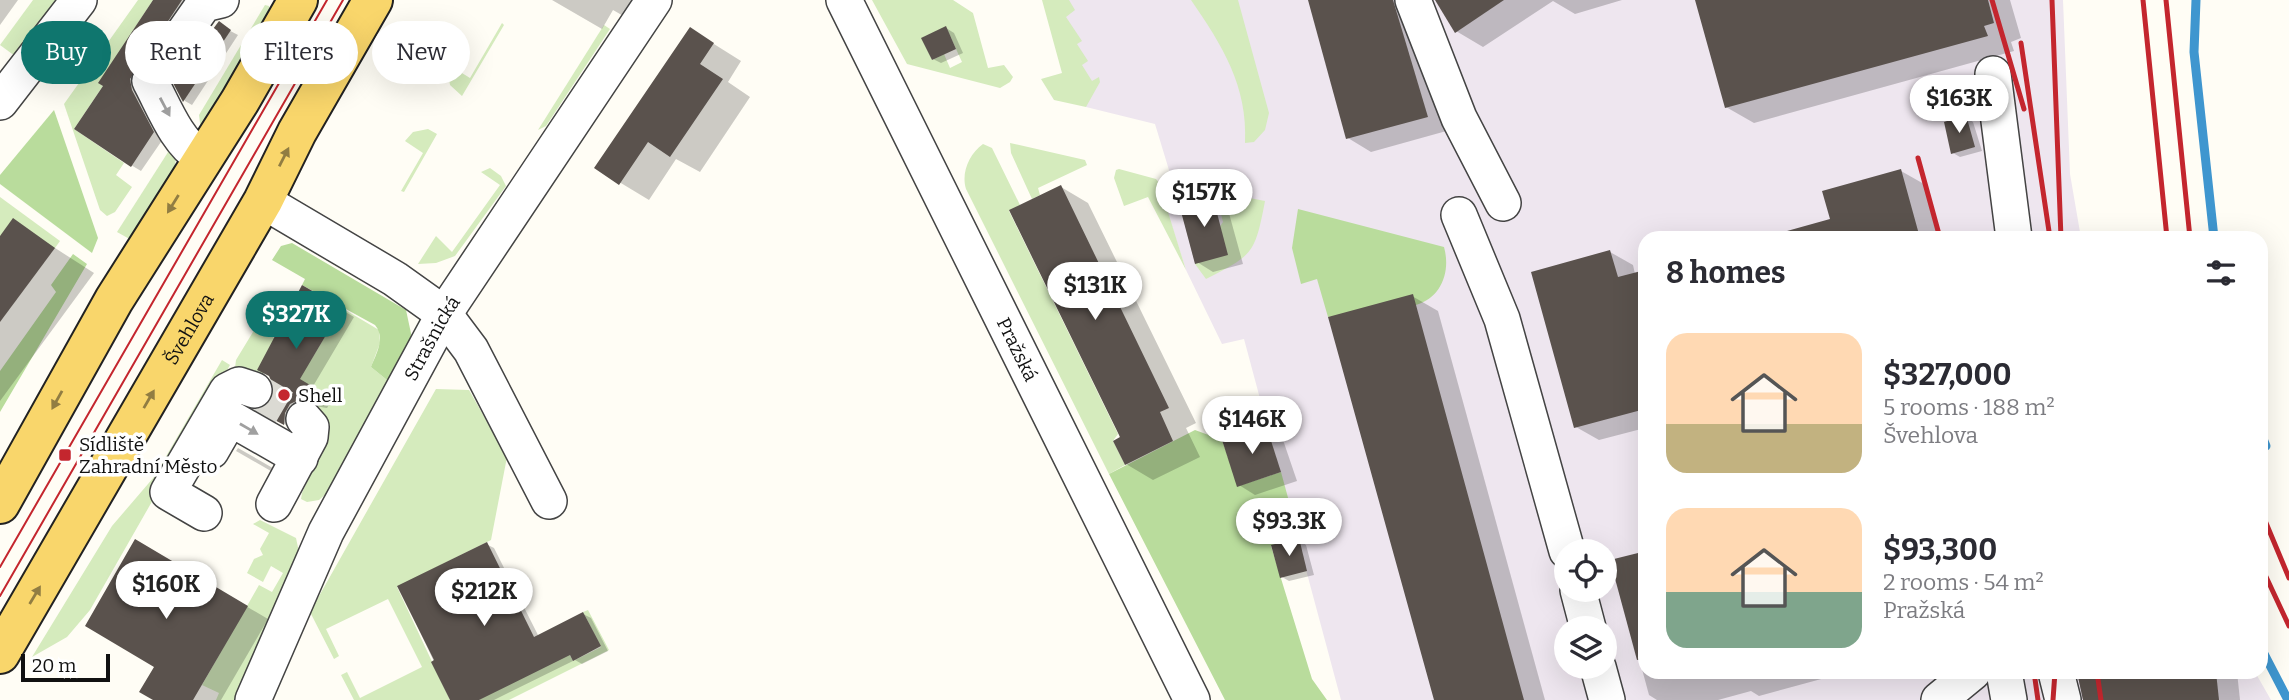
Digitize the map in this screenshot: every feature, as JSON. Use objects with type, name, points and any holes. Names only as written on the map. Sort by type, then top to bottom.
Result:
[{"type":"main road","points":[[0,504],[114,300],[201,157],[240,101],[298,0]]},
{"type":"main road","name":"Švehlova","points":[[0,654],[263,201],[297,132],[373,0]]},
{"type":"street","points":[[7,93],[79,0]]},
{"type":"street","points":[[201,157],[190,149],[150,81],[204,4],[221,0]]},
{"type":"street","name":"Strašnická","points":[[253,700],[327,532],[444,314],[654,0]]},
{"type":"street","name":"Pražská","points":[[844,0],[1192,700]]},
{"type":"street","points":[[1413,0],[1459,118],[1503,203]]},
{"type":"street","points":[[1993,74],[2013,231]]},
{"type":"street","points":[[263,201],[395,279],[444,314],[471,350],[548,501]]},
{"type":"street","points":[[1459,215],[1502,319],[1564,539]]},
{"type":"street","points":[[254,390],[239,385],[229,388],[185,501],[230,418],[300,458]]},
{"type":"street","points":[[274,504],[312,432],[304,419]]},
{"type":"street","points":[[1601,679],[1607,700]]},
{"type":"street","points":[[1939,700],[1964,679]]},
{"type":"street","points":[[2005,679],[2009,700]]},
{"type":"street","points":[[2058,679],[2063,700]]},
{"type":"shaded area","points":[[1057,0],[2063,0],[2070,174],[2080,231],[1638,231],[1638,679],[2259,679],[2271,700],[1341,700],[1244,339],[1222,344],[1186,270],[1166,208],[1179,203],[1155,124],[1086,107]]},
{"type":"green space","points":[[33,0],[56,0],[41,21],[21,21],[21,48],[15,56],[0,45]]},
{"type":"green space","points":[[138,0],[153,0],[139,21],[125,21],[125,43],[111,65],[111,38]]},
{"type":"green space","points":[[872,0],[953,0],[973,13],[988,68],[1004,65],[1013,77],[1000,88],[907,64]],"holes":[[[946,27],[962,62],[950,68],[944,54],[932,60],[922,38]]]},
{"type":"green space","points":[[1042,0],[1069,0],[1075,10],[1066,17],[1082,41],[1077,44],[1088,61],[1082,65],[1092,81],[1099,77],[1100,82],[1086,107],[1054,100],[1041,79],[1062,73]]},
{"type":"green space","points":[[1191,0],[1238,0],[1269,113],[1265,130],[1254,142],[1245,143],[1242,103],[1231,67]]},
{"type":"green space","points":[[265,5],[269,6],[271,12],[266,21],[255,21]]},
{"type":"green space","points":[[502,23],[504,25],[470,82],[470,78]]},
{"type":"green space","points":[[604,25],[610,29],[546,126],[538,130]]},
{"type":"green space","points":[[240,47],[240,65],[201,131],[199,115],[218,84],[226,84],[226,70]]},
{"type":"green space","points":[[78,84],[103,86],[74,129],[124,163],[116,175],[132,187],[115,212],[107,216],[100,210],[64,104]]},
{"type":"green space","points":[[450,84],[469,84],[462,96]]},
{"type":"green space","points":[[54,110],[98,238],[92,253],[0,184],[0,175]]},
{"type":"green space","points":[[428,129],[437,134],[404,192],[401,191],[423,153],[405,141],[413,132]]},
{"type":"green space","points":[[1010,143],[1085,160],[1087,165],[1038,188],[1040,195],[1032,199],[1011,153]]},
{"type":"green space","points":[[983,144],[992,148],[1020,205],[1009,211],[1118,434],[1113,441],[1125,465],[1109,474],[966,189],[967,164]]},
{"type":"green space","points":[[170,149],[176,157],[174,173],[133,241],[117,232]]},
{"type":"green space","points":[[490,168],[501,176],[506,186],[455,256],[436,263],[418,264],[436,236],[452,252],[500,185],[481,172]]},
{"type":"green space","points":[[1116,170],[1156,179],[1159,183],[1186,270],[1148,197],[1124,206],[1114,178]]},
{"type":"green space","points":[[1224,193],[1265,201],[1262,219],[1254,243],[1243,258],[1206,279],[1195,264],[1223,222],[1220,210],[1224,208]]},
{"type":"green space","points":[[0,197],[60,241],[55,248],[0,236]]},
{"type":"green space","points":[[1298,209],[1444,247],[1446,266],[1442,283],[1425,302],[1416,305],[1328,317],[1317,279],[1301,284],[1292,248]]},
{"type":"green space","points":[[292,243],[406,310],[412,338],[392,384],[371,367],[380,341],[375,325],[302,285],[305,279],[272,260],[281,246]]},
{"type":"green space","points":[[73,254],[87,264],[0,412],[0,371],[56,292],[51,285]]},
{"type":"green space","points":[[342,308],[379,330],[380,343],[371,367],[392,384],[327,493],[319,500],[307,502],[301,499],[302,493],[328,436],[328,426],[314,413],[325,395],[270,362],[259,381],[235,368],[236,360],[256,327],[311,360]]},
{"type":"green space","points":[[222,360],[230,365],[90,610],[67,637],[32,657],[112,526],[154,477]]},
{"type":"green space","points":[[436,389],[469,390],[507,457],[491,540],[397,587],[450,700],[354,700],[341,675],[347,672],[360,698],[422,667],[388,599],[326,629],[339,656],[334,659],[310,612]]},
{"type":"green space","points":[[1195,430],[1222,440],[1238,486],[1281,472],[1299,538],[1271,546],[1312,679],[1327,700],[1225,700],[1109,474]]},
{"type":"green space","points":[[260,520],[296,538],[299,552],[236,700],[216,700],[219,693],[202,685],[259,585],[272,592],[283,573],[271,566],[263,582],[247,573],[254,559],[263,555],[260,549],[269,533],[253,524]]},
{"type":"green space","points":[[588,610],[609,650],[509,700],[479,700],[562,641],[573,661],[601,647],[583,612]]},
{"type":"building","points":[[153,0],[182,0],[168,21],[139,21]]},
{"type":"building","points":[[1308,0],[1393,0],[1428,117],[1346,139]]},
{"type":"building","points":[[1435,0],[1504,0],[1455,33]]},
{"type":"building","points":[[1695,0],[1988,0],[1994,23],[1984,26],[1988,36],[1725,108]]},
{"type":"building","points":[[946,26],[956,49],[932,60],[921,38]]},
{"type":"building","points":[[690,27],[714,43],[700,64],[723,79],[670,157],[648,142],[619,185],[594,168]]},
{"type":"building","points":[[125,42],[125,84],[131,84],[154,132],[131,167],[74,129],[103,86],[100,84],[111,84],[111,63]]},
{"type":"building","points":[[174,84],[195,84],[183,102]]},
{"type":"building","points":[[1966,115],[1975,147],[1951,154],[1944,122]]},
{"type":"building","points":[[1901,169],[1918,231],[1787,231],[1830,219],[1822,191]]},
{"type":"building","points":[[1061,185],[1169,408],[1160,412],[1173,441],[1125,465],[1113,441],[1120,437],[1009,210]]},
{"type":"building","points":[[1212,194],[1228,255],[1195,264],[1179,204]]},
{"type":"building","points":[[13,218],[55,248],[0,322],[0,236]]},
{"type":"building","points":[[1610,250],[1618,277],[1638,272],[1638,411],[1574,428],[1531,272]]},
{"type":"building","points":[[302,285],[342,308],[300,379],[320,391],[314,402],[301,399],[290,404],[285,413],[284,425],[256,410],[268,405],[274,387],[269,376],[257,370]]},
{"type":"building","points":[[1413,294],[1524,700],[1434,700],[1328,317]]},
{"type":"building","points":[[1266,425],[1281,472],[1237,487],[1222,440]]},
{"type":"building","points":[[1299,538],[1307,571],[1280,578],[1271,545]]},
{"type":"building","points":[[135,539],[248,606],[193,700],[153,700],[139,692],[154,667],[85,626]]},
{"type":"building","points":[[487,542],[534,637],[583,612],[601,646],[573,661],[570,655],[479,700],[450,700],[431,662],[434,660],[397,586]]},
{"type":"building","points":[[1638,553],[1638,660],[1617,586],[1617,558]]},
{"type":"building","points":[[2078,679],[2217,679],[2219,700],[2083,700]]},
{"type":"waterway","points":[[2196,0],[2194,52],[2213,231]]},
{"type":"waterway","points":[[2268,661],[2288,700]]},
{"type":"tunnel","points":[[254,390],[304,419]]},
{"type":"tram line","points":[[0,567],[327,0]]},
{"type":"tram line","points":[[0,596],[343,0]]},
{"type":"railway","points":[[1992,0],[2024,109]]},
{"type":"railway","points":[[2052,0],[2061,231]]},
{"type":"railway","points":[[2143,0],[2166,231]]},
{"type":"railway","points":[[2166,0],[2189,231]]},
{"type":"railway","points":[[2021,43],[2049,231]]},
{"type":"railway","points":[[1918,158],[1938,231]]},
{"type":"railway","points":[[2268,528],[2289,578]]},
{"type":"railway","points":[[2268,581],[2289,626]]},
{"type":"railway","points":[[2035,679],[2038,700]]},
{"type":"railway","points":[[2053,700],[2054,679]]},
{"type":"railway","points":[[2098,679],[2101,700]]},
{"type":"place","name":"Shell","points":[[284,395]]},
{"type":"place","name":"Sídliště Zahradní Město","points":[[65,455]]}]
